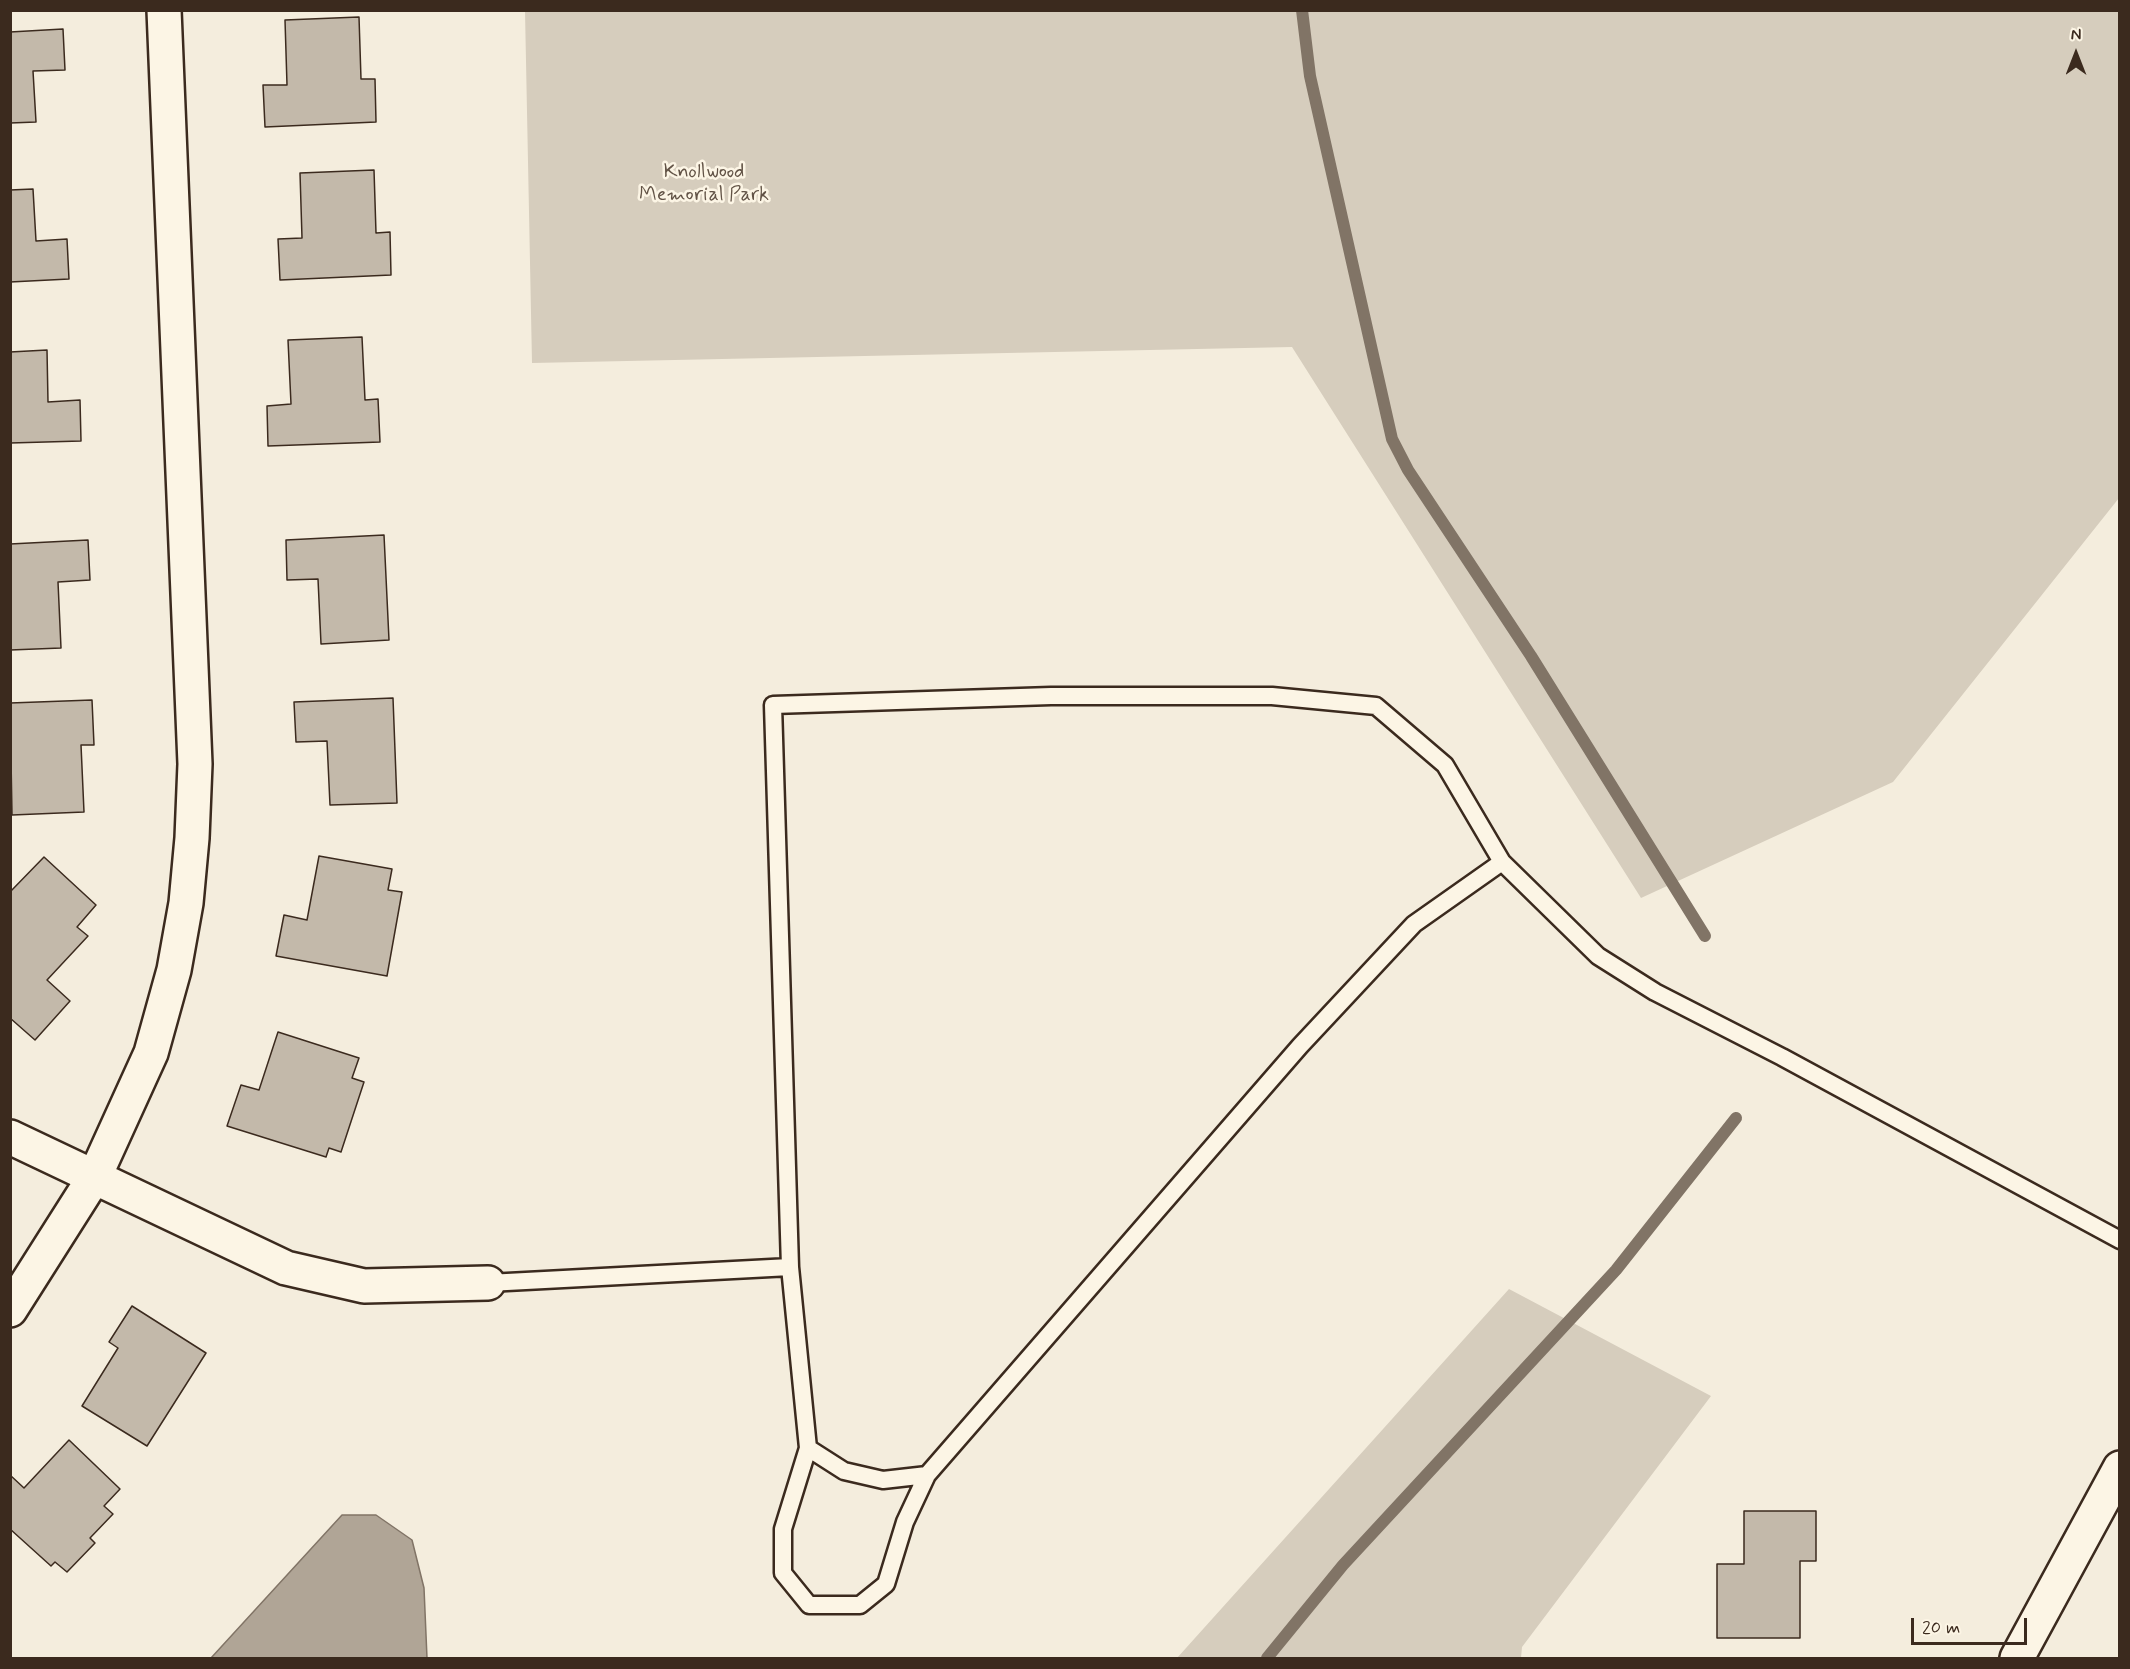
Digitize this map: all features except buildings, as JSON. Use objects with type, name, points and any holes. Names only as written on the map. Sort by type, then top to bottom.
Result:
[{"type":"street","points":[[10,1310],[95,1176],[151,1053],[174,970],[186,903],[195,764],[164,10]]},
{"type":"street","points":[[10,1137],[286,1268],[364,1286],[488,1282]]},
{"type":"street","points":[[2017,1659],[2120,1468]]},
{"type":"lane","points":[[1502,862],[1414,924],[1300,1046],[927,1475],[905,1522],[886,1584],[860,1605],[809,1605],[783,1573],[783,1529],[808,1448],[790,1267],[773,705],[1051,696],[1272,696],[1376,706],[1445,765],[1502,862],[1598,956],[1655,992],[1782,1057],[2120,1240]]},
{"type":"lane","points":[[488,1282],[790,1267]]},
{"type":"lane","points":[[808,1448],[844,1471],[883,1480],[927,1475]]},
{"type":"green space","name":"Knollwood Memorial Park","points":[[525,11],[2119,11],[2119,498],[1893,782],[1641,898],[1292,347],[532,363]]},
{"type":"green space","points":[[1509,1289],[1711,1396],[1522,1647],[1521,1658],[1177,1658]]},
{"type":"shaded area","points":[[342,1515],[376,1515],[412,1540],[424,1588],[427,1658],[211,1658]]},
{"type":"waterway","points":[[1302,10],[1310,76],[1392,439],[1408,470],[1531,656],[1705,936]]},
{"type":"waterway","points":[[1267,1658],[1343,1565],[1616,1270],[1736,1118]]}]
